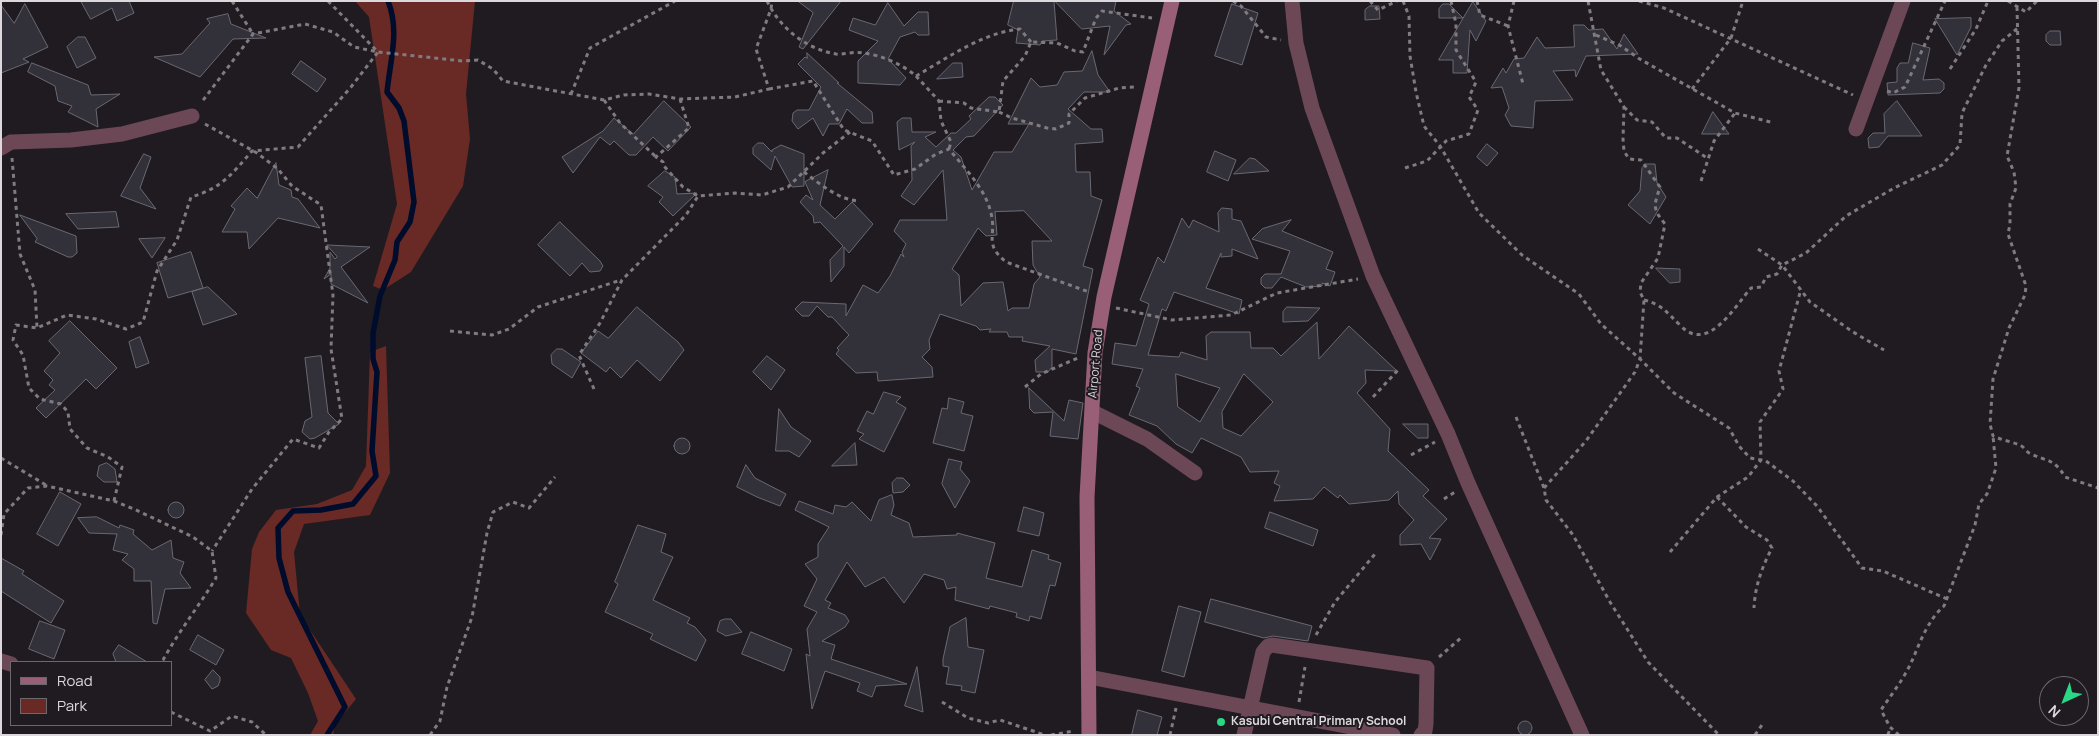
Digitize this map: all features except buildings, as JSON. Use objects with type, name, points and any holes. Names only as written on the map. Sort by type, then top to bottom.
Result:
[{"type":"street","name":"Airport Road","points":[[1089,732],[1087,497],[1095,353],[1103,301],[1154,86],[1172,1]]},
{"type":"street","points":[[1292,1],[1296,43],[1312,108],[1373,276],[1448,434],[1468,483],[1582,735]]},
{"type":"street","points":[[1856,129],[1904,1]]},
{"type":"street","points":[[6,145],[122,134],[192,116]]},
{"type":"street","points":[[1093,412],[1146,439],[1195,473]]},
{"type":"street","points":[[1244,735],[1263,652],[1268,646],[1427,668],[1426,724],[1425,731],[1421,735]]},
{"type":"street","points":[[1089,677],[1393,735]]},
{"type":"path","points":[[232,1],[253,34]]},
{"type":"path","points":[[328,1],[378,52]]},
{"type":"path","points":[[572,94],[590,48],[675,1]]},
{"type":"path","points":[[768,1],[771,9],[788,30],[801,41],[836,54],[862,52],[884,58],[909,70],[939,101],[941,121],[951,142],[949,149]]},
{"type":"path","points":[[769,89],[756,49],[771,9],[772,1]]},
{"type":"path","points":[[1233,1],[1241,6],[1266,36],[1296,43]]},
{"type":"path","points":[[1370,1],[1378,10],[1397,1]]},
{"type":"path","points":[[1403,1],[1409,16],[1410,56],[1424,126],[1440,146],[1479,212],[1522,255],[1579,294],[1601,324],[1674,393],[1729,428],[1739,446],[1750,458],[1766,461],[1793,481],[1817,506],[1862,568],[1904,579],[1946,599]]},
{"type":"path","points":[[1405,168],[1427,161],[1446,141],[1469,134],[1478,110],[1469,96],[1476,82],[1456,50],[1456,24],[1451,1]]},
{"type":"path","points":[[1477,1],[1480,15],[1508,26]]},
{"type":"path","points":[[1514,1],[1508,26],[1523,84]]},
{"type":"path","points":[[1588,1],[1596,34],[1601,70],[1624,107],[1637,120],[1652,122],[1666,138],[1677,138],[1708,158]]},
{"type":"path","points":[[1639,1],[1664,8],[1869,95],[1893,92],[1905,87],[1946,1]]},
{"type":"path","points":[[1692,89],[1731,38],[1743,1]]},
{"type":"path","points":[[1950,68],[1976,30],[1988,1]]},
{"type":"path","points":[[2008,1],[2026,12],[2038,1]]},
{"type":"path","points":[[1898,735],[1890,727],[1881,710],[1911,663],[1915,650],[1946,599],[1975,525],[1978,504],[1987,494],[1996,468],[1990,424],[1992,379],[2009,328],[2025,295],[2026,286],[2008,234],[2010,204],[2016,188],[2014,172],[2007,156],[2019,88],[2017,7]]},
{"type":"path","points":[[916,76],[977,40],[1008,30],[1020,29],[1031,42],[1057,43],[1075,51],[1084,52],[1096,18],[1102,11],[1167,20]]},
{"type":"path","points":[[162,661],[179,631],[200,606],[216,578],[212,551],[252,489],[294,439],[319,448],[329,432],[342,419],[330,349],[333,295],[321,205],[292,186],[278,169],[252,151],[192,116],[253,34],[305,24],[333,32],[354,47],[385,54],[463,61],[478,60],[494,69],[503,81],[604,100],[624,95],[649,94],[680,99],[735,97],[813,81],[844,130],[872,142],[894,175],[915,170],[936,154],[949,149]]},
{"type":"path","points":[[1644,300],[1659,304],[1687,333],[1707,334],[1734,312],[1751,288],[1761,287],[1766,277],[1777,274],[1782,265],[1806,253],[1846,216],[1894,188],[1942,165],[1960,145],[1962,113],[1986,65],[2002,41],[2018,28]]},
{"type":"path","points":[[1596,34],[1621,46],[1735,113],[1774,123]]},
{"type":"path","points":[[999,112],[1003,81],[1025,56],[1031,42]]},
{"type":"path","points":[[114,501],[122,467],[108,457],[87,448],[70,429],[68,412],[61,404],[40,399],[29,388],[23,355],[13,340],[16,325],[37,328],[67,315],[96,319],[126,329],[142,322],[157,271],[177,240],[191,197],[212,191],[232,174],[252,151],[298,147],[352,87],[378,52]]},
{"type":"path","points":[[939,101],[964,104],[971,108],[999,112],[1012,118],[1056,129],[1069,123],[1069,114],[1085,98],[1119,88],[1154,86]]},
{"type":"path","points":[[656,157],[689,128],[680,99]]},
{"type":"path","points":[[604,100],[620,123],[663,162],[663,166],[683,187],[698,196],[735,193],[762,195],[788,187],[823,153],[851,132]]},
{"type":"path","points":[[1544,488],[1586,441],[1635,372],[1640,359],[1644,300],[1640,292],[1641,283],[1658,258],[1665,224],[1655,212],[1654,206],[1660,187],[1641,160],[1629,159],[1624,151],[1624,107]]},
{"type":"path","points":[[1701,181],[1714,141],[1735,113]]},
{"type":"path","points":[[6,145],[20,254],[35,290],[37,328]]},
{"type":"path","points":[[949,149],[982,192],[992,214],[993,249],[998,255],[1006,262],[1103,301],[1172,320],[1231,314],[1277,293],[1373,276]]},
{"type":"path","points":[[804,172],[822,186],[850,201],[859,201]]},
{"type":"path","points":[[594,389],[579,355],[600,323],[622,280],[686,215],[698,196]]},
{"type":"path","points":[[1758,249],[1782,265],[1810,302],[1853,332],[1884,350]]},
{"type":"path","points":[[450,331],[492,335],[510,329],[538,307],[622,280]]},
{"type":"path","points":[[1670,552],[1717,497],[1748,477],[1761,460],[1760,422],[1783,389],[1779,371],[1801,289]]},
{"type":"path","points":[[1025,388],[1041,374],[1060,364],[1095,353]]},
{"type":"path","points":[[1372,396],[1412,356]]},
{"type":"path","points":[[1516,417],[1544,488],[1546,500],[1574,535],[1610,602],[1648,662],[1719,735]]},
{"type":"path","points":[[1411,455],[1448,434]]},
{"type":"path","points":[[1993,436],[2007,443],[2020,445],[2029,453],[2052,461],[2059,467],[2065,477],[2098,488]]},
{"type":"path","points":[[1,458],[47,486]]},
{"type":"path","points":[[430,735],[440,721],[447,687],[472,617],[487,533],[493,512],[513,502],[529,508],[555,478]]},
{"type":"path","points":[[1,535],[4,514],[28,488],[47,486],[114,501],[193,536],[212,551]]},
{"type":"path","points":[[1717,497],[1746,527],[1767,540],[1772,548],[1762,569],[1754,608]]},
{"type":"path","points":[[1297,718],[1308,651],[1335,602],[1375,554]]},
{"type":"path","points":[[1427,668],[1462,637]]},
{"type":"path","points":[[1170,735],[1179,694]]},
{"type":"path","points":[[942,702],[968,718],[988,723],[1000,720],[1045,735]]},
{"type":"path","points":[[172,712],[210,731],[232,716],[252,722],[266,735]]},
{"type":"path","points":[[1755,735],[1764,722]]},
{"type":"path","points":[[1888,735],[1890,727]]},
{"type":"path","points":[[1051,735],[1089,732]]},
{"type":"green space","points":[[355,1],[475,1],[466,94],[470,139],[463,186],[411,272],[383,290],[373,286],[397,204],[369,17]]},
{"type":"green space","points":[[386,346],[390,473],[370,515],[304,524],[294,552],[300,615],[356,699],[335,725],[333,735],[310,735],[318,721],[308,693],[291,658],[271,650],[246,613],[252,549],[259,532],[276,510],[317,504],[352,490],[366,466],[370,352]]},
{"type":"waterway","points":[[327,735],[345,707],[288,592],[279,558],[278,528],[293,511],[321,510],[353,504],[376,476],[372,451],[377,372],[373,359],[373,333],[380,296],[395,260],[397,242],[410,222],[414,202],[404,121],[399,108],[387,92],[394,35],[392,12],[388,1]]},
{"type":"place","name":"Kasubi Central Primary School","points":[[1221,722]]}]
